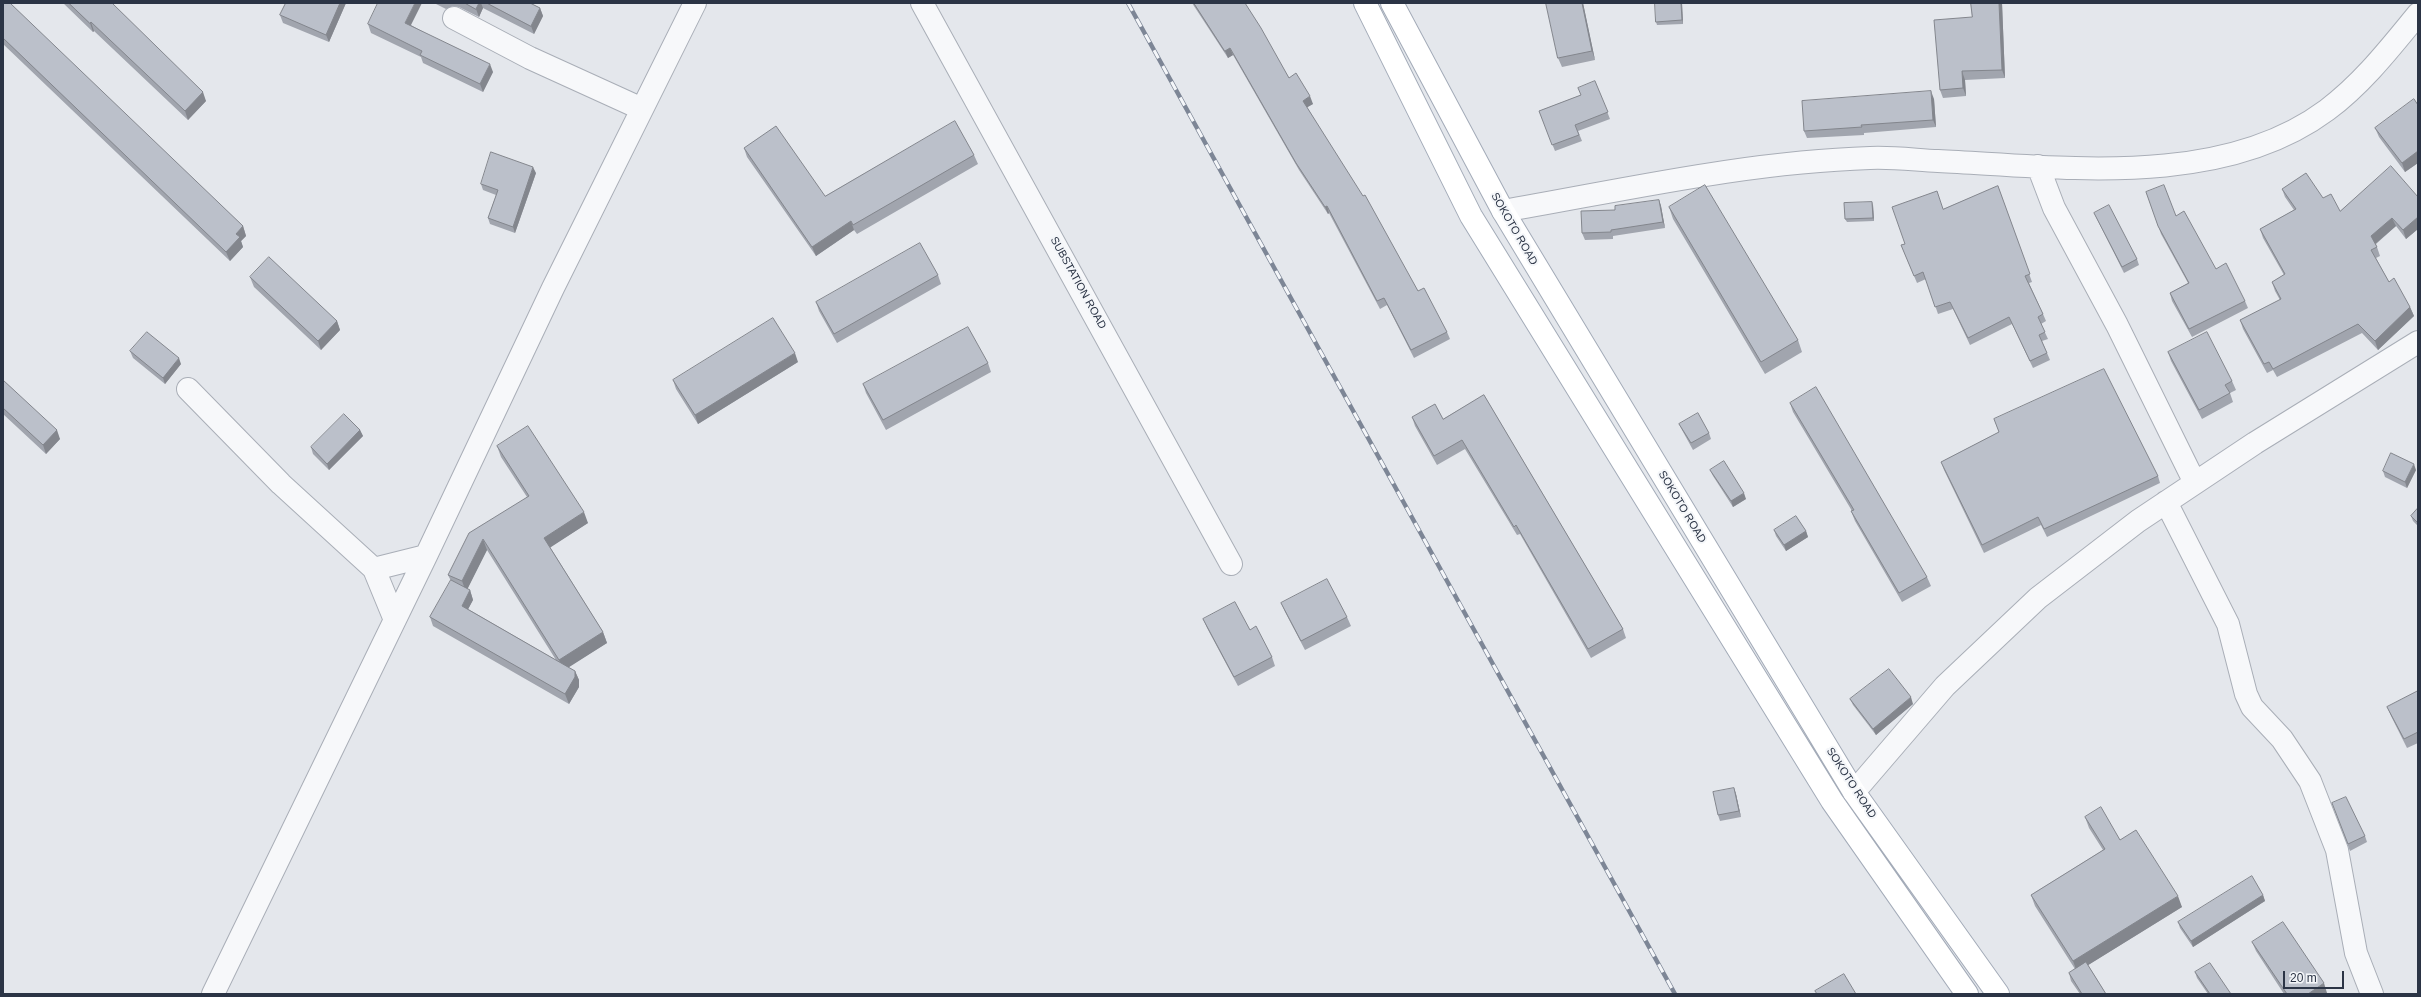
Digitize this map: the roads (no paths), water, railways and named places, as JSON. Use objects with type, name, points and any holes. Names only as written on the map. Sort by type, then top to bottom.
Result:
[{"type":"main road","points":[[1365,3],[1471,216],[1832,801],[1967,994]]},
{"type":"main road","name":"SOKOTO ROAD","points":[[1392,3],[1503,211],[1854,792],[1998,994]]},
{"type":"street","points":[[213,994],[426,556],[550,296],[695,3]]},
{"type":"street","name":"SUBSTATION ROAD","points":[[922,3],[1231,564]]},
{"type":"street","points":[[1503,211],[1769,165],[1872,158],[2114,169],[2217,159],[2275,141],[2327,110],[2364,78],[2418,14]]},
{"type":"street","points":[[454,18],[530,58],[642,109]]},
{"type":"street","points":[[2038,166],[2054,208],[2117,325],[2195,483]]},
{"type":"street","points":[[1854,792],[1945,686],[2038,598],[2138,521],[2166,502],[2418,342]]},
{"type":"street","points":[[188,388],[281,484],[374,569],[395,620]]},
{"type":"street","points":[[2166,502],[2228,624],[2246,694],[2252,706],[2282,740],[2310,782],[2336,850],[2356,953],[2372,994]]},
{"type":"street","points":[[374,569],[426,556]]},
{"type":"railway","points":[[1128,3],[1675,994]]}]
